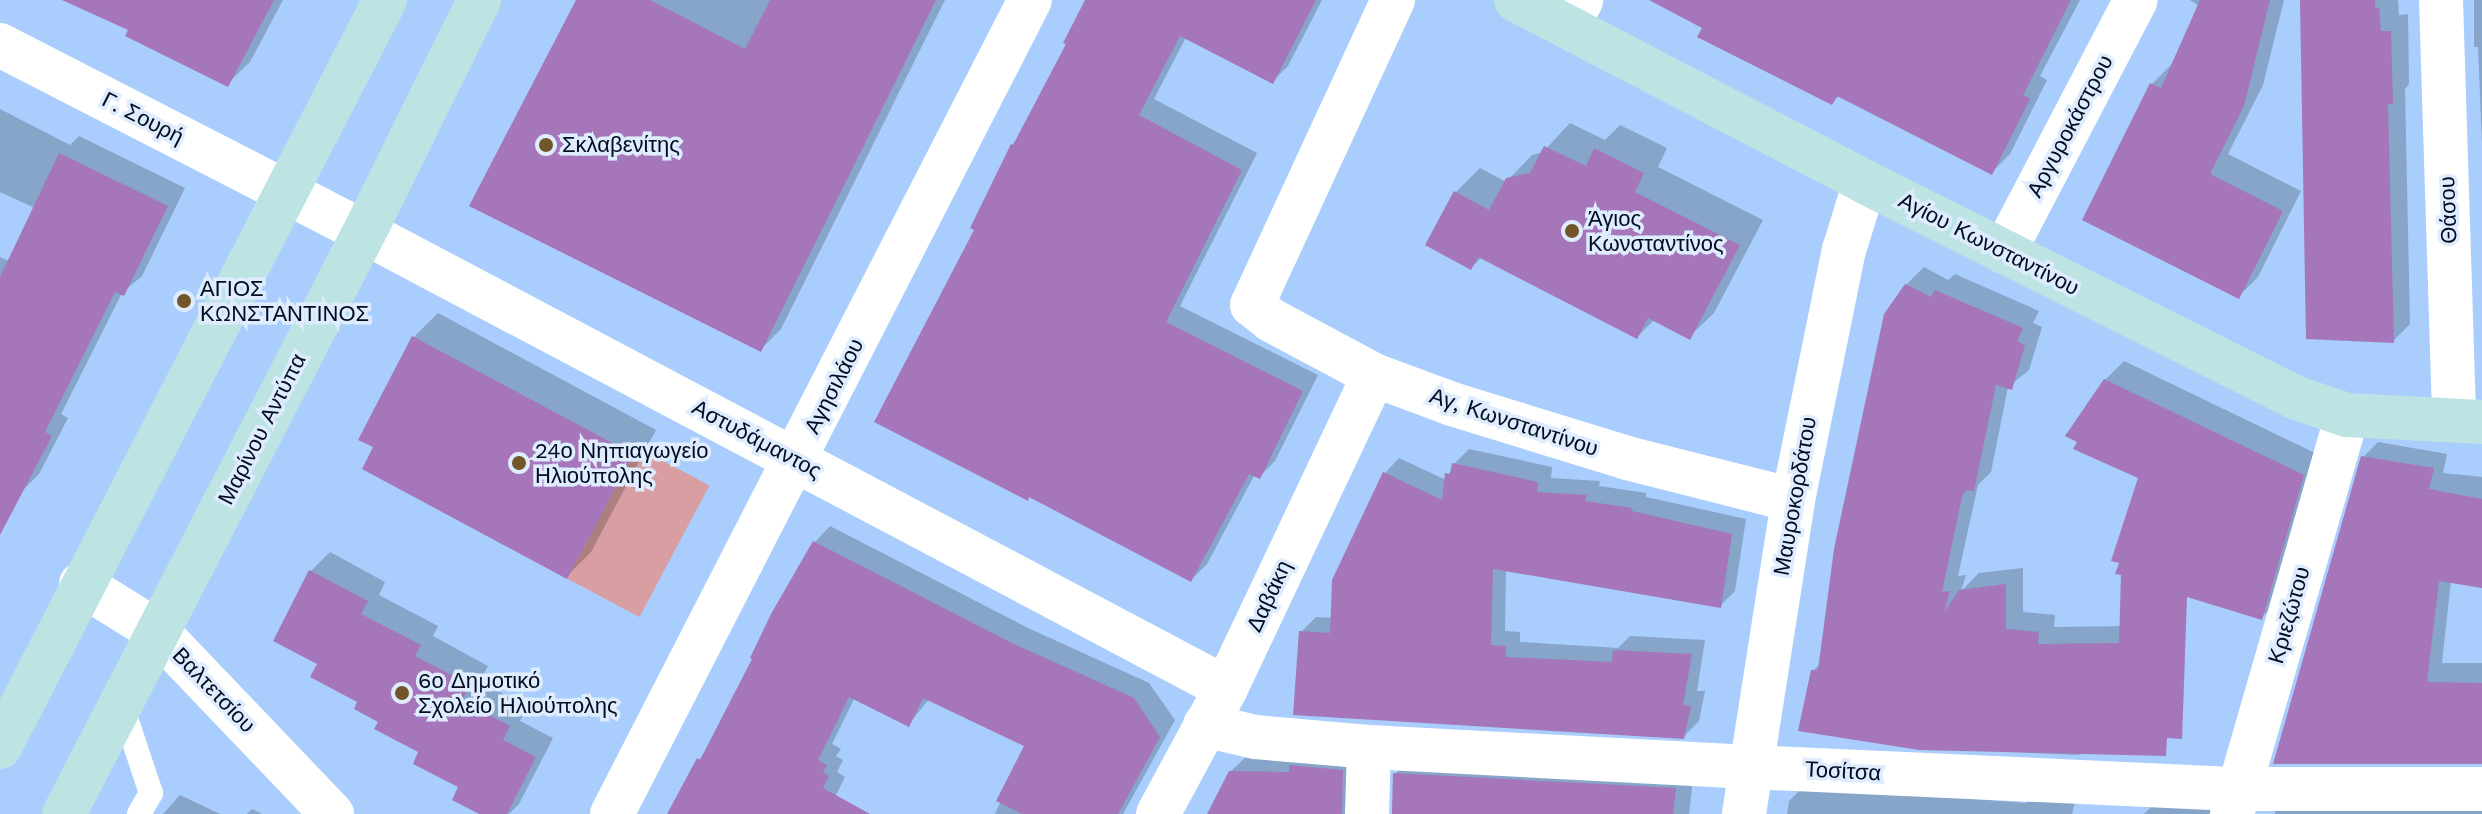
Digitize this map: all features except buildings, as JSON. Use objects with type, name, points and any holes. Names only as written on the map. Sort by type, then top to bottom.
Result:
[{"type":"main road","points":[[0,747],[81,584],[385,0]]},
{"type":"main road","name":"Μαρίνου Αντύπα","points":[[64,814],[364,232],[479,0]]},
{"type":"main road","name":"Αγίου Κωνσταντίνου","points":[[1516,0],[1574,13],[1865,182],[2297,398],[2347,415],[2468,421]]},
{"type":"street","name":"Αγησιλάου","points":[[612,814],[1030,0]]},
{"type":"street","name":"Αγ, Κωνσταντίνου","points":[[1393,0],[1252,305],[1271,320],[1374,375],[1452,404],[1627,458],[1793,500]]},
{"type":"street","name":"Αργυροκάστρου","points":[[2004,252],[2136,0]]},
{"type":"street","name":"Θάσου","points":[[2441,0],[2468,421]]},
{"type":"street","name":"Γ. Σουρή","points":[[0,45],[286,191]]},
{"type":"street","name":"Μαυροκορδάτου","points":[[1744,814],[1793,500],[1844,250],[1865,182]]},
{"type":"street","name":"Αστυδάμαντος","points":[[286,191],[796,459],[1215,706]]},
{"type":"street","name":"Δαβάκη","points":[[1158,814],[1215,706],[1374,375]]},
{"type":"street","name":"Κριεζώτου","points":[[2236,801],[2347,415]]},
{"type":"street","name":"Βαλτετσίου","points":[[81,584],[158,632],[332,814]]},
{"type":"street","name":"Τοσίτσα","points":[[1215,706],[1255,737],[1369,747],[1750,767],[2236,801],[2482,789]]},
{"type":"street","points":[[1367,814],[1369,747]]},
{"type":"lane","points":[[121,703],[151,793],[139,814]]},
{"type":"shaded area","points":[[637,447],[709,485],[639,617],[567,579]]},
{"type":"place","name":"Σκλαβενίτης","points":[[546,145]]},
{"type":"place","name":"Άγιος Κωνσταντίνος","points":[[1572,231]]},
{"type":"place","name":"ΑΓΙΟΣ ΚΩΝΣΤΑΝΤΙΝΟΣ","points":[[184,301]]},
{"type":"place","name":"24ο Νηπιαγωγείο Ηλιούπολης","points":[[519,463]]},
{"type":"place","name":"6ο Δημοτικό Σχολείο Ηλιούπολης","points":[[402,693]]}]
